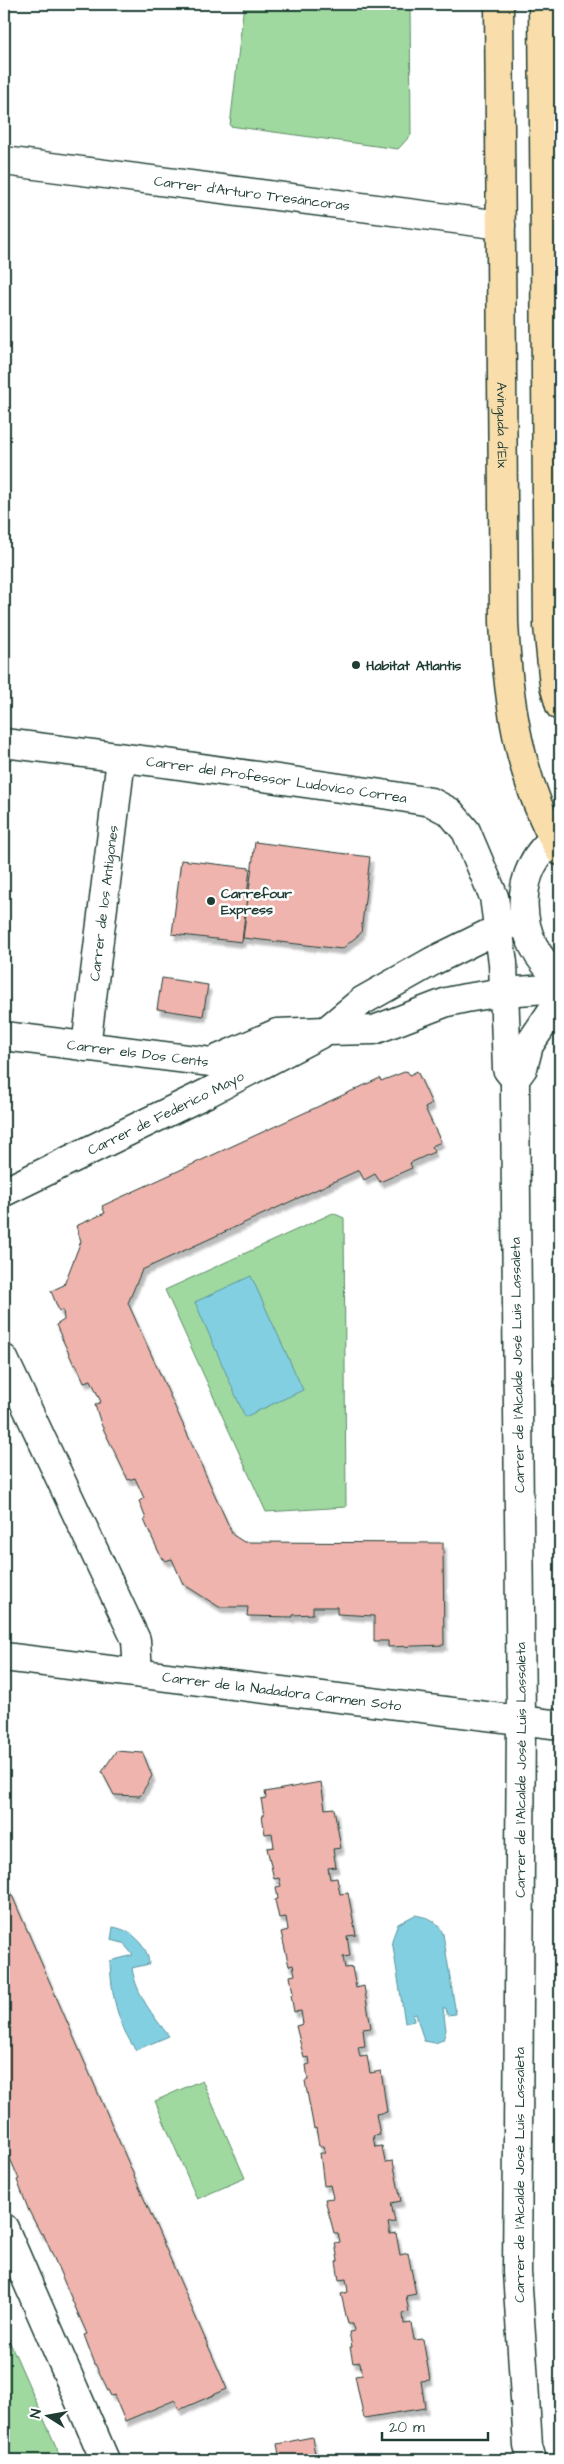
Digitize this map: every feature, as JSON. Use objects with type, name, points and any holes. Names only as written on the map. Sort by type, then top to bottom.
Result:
[{"type":"main road","name":"Avinguda d'Elx","points":[[499,4],[506,680],[514,730],[528,781],[558,842]]},
{"type":"main road","points":[[543,4],[548,626],[554,685],[560,706]]},
{"type":"street","name":"Carrer d'Arturo Tresáncoras","points":[[4,161],[501,225]]},
{"type":"street","name":"Carrer del Professor Ludovico Correa","points":[[4,743],[173,764],[431,802],[450,812],[466,831],[494,897],[512,924]]},
{"type":"street","name":"Carrer de los Antigones","points":[[86,1047],[121,759]]},
{"type":"street","name":"Avinguda d'Elx","points":[[558,842],[534,862],[512,924],[530,941],[542,961],[560,977]]},
{"type":"street","name":"Carrer de l'Alcalde José Luis Lassaleta","points":[[512,924],[504,992],[507,1069],[516,1079]]},
{"type":"street","name":"Carrer de Federico Mayo","points":[[4,1192],[209,1092],[326,1031],[362,1001],[433,961],[512,924]]},
{"type":"street","name":"Carrer de Federico Mayo","points":[[326,1031],[374,1030],[447,1002],[504,992],[560,988]]},
{"type":"street","name":"Carrer de l'Alcalde José Luis Lassaleta","points":[[532,2460],[528,2446],[517,2272],[521,1720],[516,1079],[523,1068],[529,1045],[560,1003]]},
{"type":"street","name":"Carrer els Dos Cents","points":[[4,1036],[211,1062],[277,1033],[326,1031]]},
{"type":"street","points":[[4,1359],[136,1640],[138,1673]]},
{"type":"street","name":"Carrer de la Nadadora Carmen Soto","points":[[4,1657],[560,1725]]},
{"type":"street","points":[[4,2228],[105,2460]]},
{"type":"green space","points":[[244,4],[410,4],[411,135],[398,149],[230,126]]},
{"type":"green space","points":[[333,1213],[344,1218],[346,1507],[266,1512],[165,1290]]},
{"type":"green space","points":[[202,2080],[245,2178],[197,2199],[155,2101]]},
{"type":"green space","points":[[4,2329],[62,2460],[4,2460]]},
{"type":"water","points":[[251,1276],[303,1390],[245,1417],[195,1302]]},
{"type":"water","points":[[415,1915],[432,1920],[441,1929],[456,2014],[447,2015],[446,2008],[443,2008],[446,2030],[443,2040],[435,2043],[424,2041],[416,2014],[413,2015],[414,2021],[405,2023],[392,1940],[398,1924]]},
{"type":"water","points":[[113,1927],[132,1935],[146,1951],[149,1964],[132,1968],[134,1978],[141,1996],[169,2036],[136,2050],[129,2040],[116,2007],[110,1961],[133,1955],[123,1943],[111,1940]]},
{"type":"building","points":[[255,842],[370,857],[361,933],[342,949],[243,938]]},
{"type":"building","name":"Carrefour Express","points":[[181,860],[250,868],[242,942],[172,934]]},
{"type":"building","points":[[162,978],[208,985],[203,1016],[157,1009]]},
{"type":"building","points":[[407,1071],[410,1075],[417,1071],[432,1104],[425,1108],[441,1142],[432,1146],[434,1152],[410,1163],[412,1168],[380,1182],[375,1174],[364,1180],[359,1170],[142,1270],[128,1303],[233,1535],[244,1542],[443,1543],[444,1645],[388,1647],[388,1641],[374,1641],[374,1616],[337,1614],[337,1607],[313,1607],[313,1614],[293,1615],[293,1617],[247,1616],[248,1607],[219,1607],[183,1584],[172,1559],[165,1561],[164,1558],[162,1559],[144,1520],[146,1519],[139,1501],[144,1498],[135,1478],[128,1480],[101,1424],[95,1405],[101,1402],[91,1380],[84,1382],[76,1364],[74,1365],[56,1325],[64,1320],[63,1310],[59,1311],[51,1291],[64,1285],[81,1241],[76,1226],[105,1213],[102,1206],[380,1078],[381,1081]]},
{"type":"building","points":[[556,1375],[560,1375],[560,1611],[558,1611]]},
{"type":"building","points":[[116,1751],[143,1753],[152,1776],[140,1796],[114,1795],[102,1772]]},
{"type":"building","points":[[321,1782],[325,1809],[334,1808],[341,1848],[333,1849],[336,1867],[328,1868],[330,1879],[337,1878],[340,1894],[348,1893],[356,1935],[347,1936],[350,1956],[343,1957],[345,1968],[352,1967],[356,1988],[364,1986],[371,2028],[363,2029],[365,2046],[358,2047],[360,2057],[367,2056],[370,2073],[381,2071],[387,2112],[376,2114],[380,2135],[373,2136],[375,2147],[382,2146],[385,2162],[393,2161],[401,2201],[391,2203],[395,2222],[388,2223],[390,2234],[396,2233],[400,2255],[408,2253],[416,2294],[406,2296],[409,2312],[403,2313],[404,2324],[411,2323],[414,2340],[423,2339],[430,2380],[421,2381],[425,2408],[364,2418],[355,2376],[362,2375],[360,2362],[353,2363],[350,2347],[352,2347],[349,2332],[354,2331],[353,2324],[348,2324],[341,2294],[348,2292],[346,2279],[339,2280],[336,2262],[338,2261],[335,2243],[340,2242],[338,2233],[334,2233],[325,2199],[333,2198],[330,2185],[324,2186],[320,2153],[325,2153],[323,2146],[319,2146],[316,2128],[314,2129],[305,2081],[308,2080],[306,2065],[310,2064],[309,2057],[304,2058],[296,2026],[303,2024],[301,2011],[294,2012],[291,1995],[293,1994],[290,1976],[295,1975],[293,1965],[289,1966],[281,1932],[288,1930],[286,1917],[279,1918],[275,1900],[278,1899],[276,1887],[281,1886],[279,1878],[274,1879],[267,1848],[274,1847],[272,1833],[265,1834],[262,1816],[264,1816],[261,1799],[266,1798],[265,1792]]},
{"type":"building","points":[[4,1877],[227,2389],[179,2410],[175,2400],[125,2421],[114,2395],[111,2396],[95,2364],[84,2335],[87,2334],[43,2233],[41,2234],[29,2211],[17,2180],[19,2179],[4,2145]]},
{"type":"building","points":[[312,2437],[316,2460],[280,2460],[277,2444]]},
{"type":"place","name":"Habitat Atlantis","points":[[356,665]]},
{"type":"place","name":"Carrefour Express","points":[[211,901]]}]
